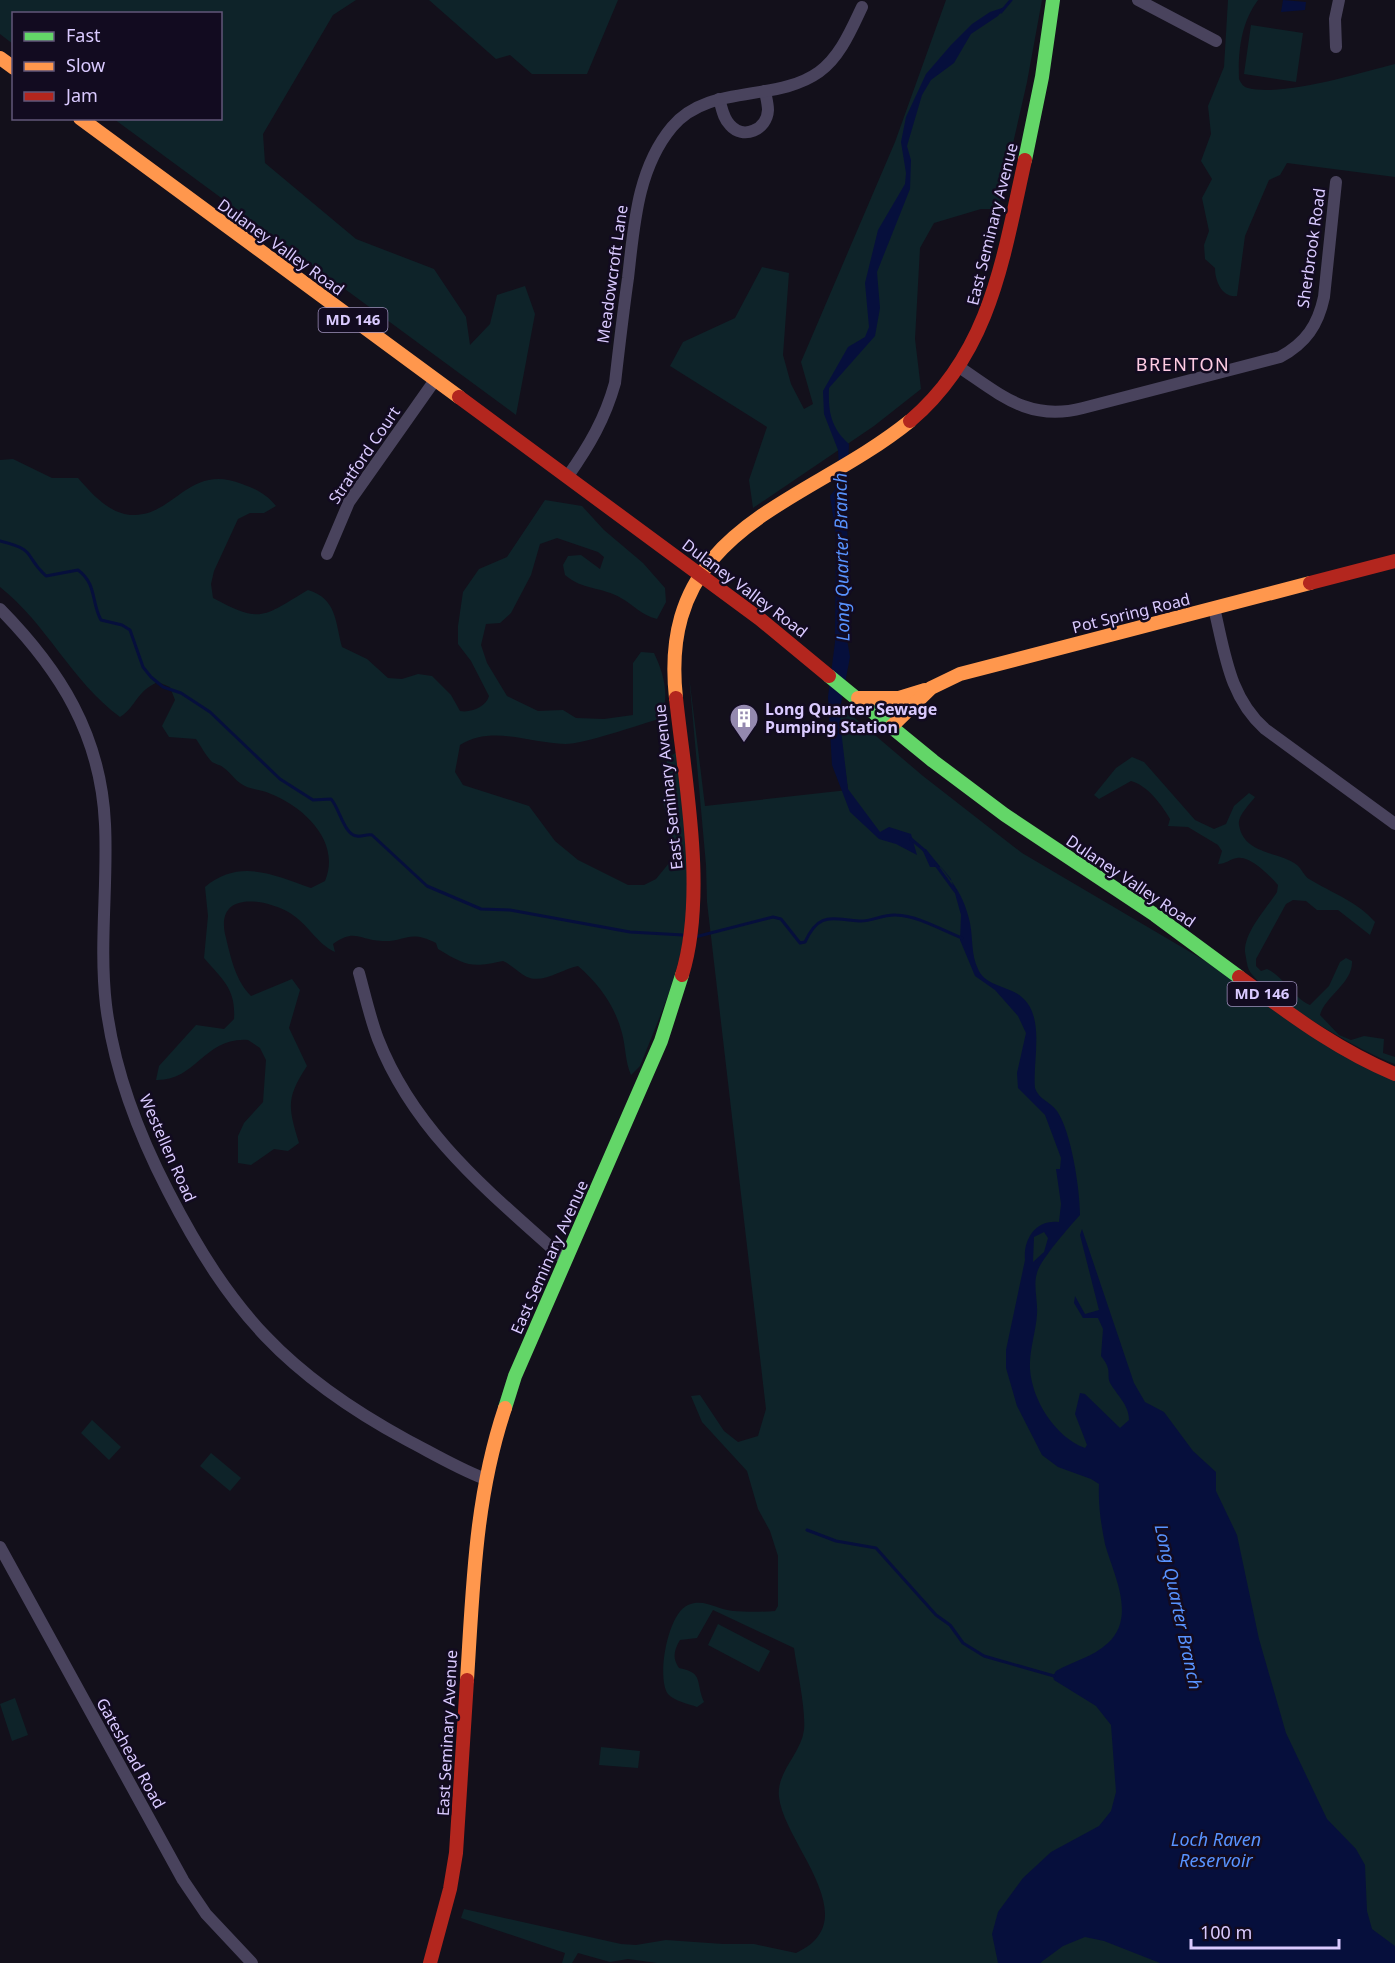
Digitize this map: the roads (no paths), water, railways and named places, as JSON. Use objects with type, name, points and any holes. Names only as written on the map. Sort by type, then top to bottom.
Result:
[{"type":"street","name":"East Seminary Avenue","points":[[430,1963],[450,1889],[456,1852],[473,1564],[483,1478],[507,1395],[667,1026],[681,982],[689,935],[693,853],[672,651],[683,601],[700,574],[750,520],[894,433],[918,414],[959,367],[980,331],[995,288],[1032,132],[1053,0]]},
{"type":"street","points":[[1138,0],[1216,41]]},
{"type":"street","points":[[1336,47],[1335,19],[1339,0]]},
{"type":"street","name":"Meadowcroft Lane","points":[[568,477],[602,424],[615,383],[635,220],[646,174],[660,143],[686,114],[719,99],[765,91],[805,80],[820,72],[840,50],[862,7]]},
{"type":"street","points":[[0,57],[12,66]]},
{"type":"street","points":[[719,99],[724,119],[738,132],[747,133],[761,127],[766,119],[768,110],[765,91]]},
{"type":"street","name":"Dulaney Valley Road","points":[[83,120],[700,574],[826,671],[891,727],[997,809],[1155,915],[1315,1033],[1350,1055],[1395,1074]]},
{"type":"street","name":"Sherbrook Road","points":[[959,367],[1013,402],[1034,410],[1053,413],[1071,411],[1280,357],[1305,339],[1319,315],[1336,182]]},
{"type":"street","name":"Stratford Court","points":[[327,554],[350,501],[435,380]]},
{"type":"street","name":"Pot Spring Road","points":[[891,727],[931,688],[970,671],[1395,561]]},
{"type":"street","points":[[1214,608],[1235,689],[1250,714],[1265,729],[1395,824]]},
{"type":"street","name":"Westellen Road","points":[[0,609],[38,648],[58,676],[85,730],[94,761],[106,825],[104,967],[112,1041],[124,1087],[141,1134],[191,1235],[241,1311],[314,1383],[365,1417],[483,1478]]},
{"type":"street","points":[[858,698],[899,698],[931,688]]},
{"type":"street","points":[[359,973],[385,1054],[405,1093],[427,1125],[460,1165],[566,1260]]},
{"type":"street","name":"Gateshead Road","points":[[0,1547],[183,1880],[206,1914],[252,1963]]},
{"type":"water","points":[[1283,0],[1306,2],[1305,10],[1281,12]]},
{"type":"water","points":[[1005,7],[998,16],[971,34],[954,63],[931,80],[922,95],[907,146],[911,160],[910,189],[877,272],[880,308],[875,336],[829,388],[829,405],[834,426],[849,444],[846,514],[849,556],[844,591],[848,612],[847,639],[850,657],[840,709],[848,789],[880,832],[889,827],[911,834],[917,855],[896,844],[879,839],[850,812],[832,765],[828,697],[835,642],[836,535],[830,496],[840,484],[838,450],[824,414],[823,391],[848,347],[865,337],[869,327],[865,283],[878,230],[905,184],[906,173],[901,142],[906,117],[926,74],[972,24],[990,12]]},
{"type":"water","points":[[922,849],[926,849],[941,867],[930,867]]},
{"type":"water","name":"Loch Raven Reservoir","points":[[952,881],[967,911],[974,958],[981,974],[988,981],[1012,991],[1031,1009],[1036,1034],[1035,1088],[1039,1095],[1057,1111],[1062,1120],[1076,1176],[1080,1215],[1049,1252],[1039,1267],[1036,1278],[1037,1314],[1030,1362],[1035,1393],[1040,1405],[1055,1426],[1074,1443],[1085,1448],[1087,1445],[1075,1414],[1080,1393],[1085,1394],[1120,1428],[1129,1420],[1125,1405],[1110,1383],[1107,1365],[1101,1356],[1103,1329],[1098,1318],[1083,1318],[1074,1303],[1075,1296],[1085,1314],[1099,1310],[1080,1235],[1082,1229],[1134,1383],[1145,1402],[1164,1412],[1193,1451],[1216,1472],[1216,1491],[1237,1535],[1259,1639],[1286,1733],[1327,1819],[1356,1849],[1365,1865],[1367,1911],[1372,1929],[1395,1946],[1395,1963],[1160,1963],[1104,1941],[1085,1937],[1063,1946],[1040,1963],[998,1963],[992,1934],[998,1912],[1023,1878],[1051,1852],[1099,1826],[1111,1811],[1116,1792],[1111,1725],[1096,1706],[1054,1680],[1053,1676],[1056,1671],[1096,1652],[1108,1643],[1117,1632],[1122,1608],[1117,1581],[1105,1544],[1099,1507],[1099,1484],[1058,1467],[1042,1455],[1017,1406],[1006,1368],[1006,1350],[1025,1260],[1026,1245],[1038,1227],[1051,1222],[1059,1222],[1061,1204],[1056,1169],[1060,1169],[1061,1158],[1045,1115],[1018,1088],[1017,1073],[1026,1033],[1018,1016],[995,990],[975,976],[960,940],[961,915]],"holes":[[[1044,1232],[1048,1238],[1044,1252],[1033,1262],[1034,1237]]]},
{"type":"waterway","name":"Long Quarter Branch","points":[[1001,12],[1011,0]]},
{"type":"waterway","points":[[0,541],[12,544],[29,554],[46,576],[78,570],[91,587],[101,620],[122,625],[130,630],[143,667],[151,677],[163,687],[181,693],[210,712],[280,779],[313,800],[331,799],[345,826],[352,834],[372,835],[427,886],[481,909],[510,910],[630,932],[683,935]]},
{"type":"waterway","name":"Long Quarter Branch","points":[[911,839],[924,850]]},
{"type":"waterway","name":"Long Quarter Branch","points":[[936,865],[955,891]]},
{"type":"waterway","points":[[695,937],[773,917],[781,919],[800,943],[805,942],[815,926],[826,920],[864,921],[896,915],[921,921],[962,938]]},
{"type":"waterway","points":[[807,1530],[836,1541],[876,1548],[936,1615],[950,1625],[963,1643],[984,1656],[1054,1676]]},
{"type":"place","name":"Long Quarter Sewage Pumping Station","points":[[744,744]]},
{"type":"district","name":"BRENTON","points":[[1183,365]]}]
